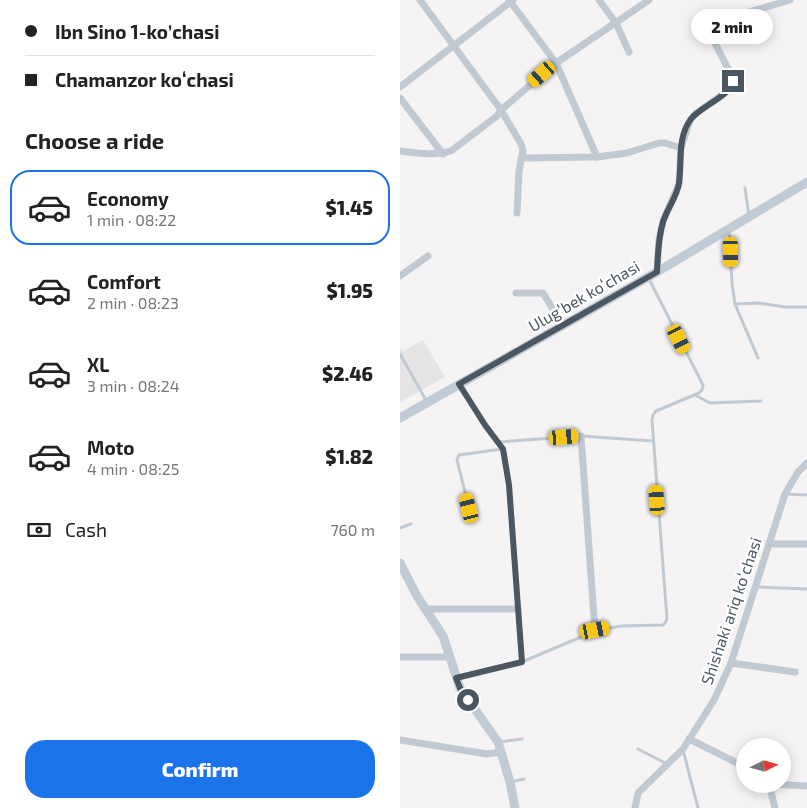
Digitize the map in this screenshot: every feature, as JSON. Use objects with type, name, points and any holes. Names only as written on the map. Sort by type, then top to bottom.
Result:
[{"type":"street","points":[[420,0],[501,110],[521,144],[523,150],[517,212]]},
{"type":"street","points":[[599,0],[616,23],[629,52]]},
{"type":"street","points":[[400,151],[443,154],[456,148],[497,116],[501,110],[556,63],[649,0]]},
{"type":"street","points":[[657,272],[659,240],[663,221],[679,184],[681,148],[690,120],[695,114],[730,89],[732,85],[732,76],[709,32],[708,25],[712,22],[790,0]]},
{"type":"street","points":[[400,87],[511,1],[556,63],[597,157]]},
{"type":"street","points":[[400,98],[443,154]]},
{"type":"street","points":[[522,158],[597,157],[627,153],[659,143],[681,148]]},
{"type":"street","name":"Ulugʻbek koʻchasi","points":[[400,418],[657,272],[807,182]]},
{"type":"street","points":[[400,276],[428,256]]},
{"type":"street","points":[[516,293],[543,293],[563,326]]},
{"type":"street","points":[[581,436],[595,630]]},
{"type":"street","name":"Shishaki ariq koʻchasi","points":[[635,808],[638,794],[683,749],[714,700],[731,663],[785,494],[798,472],[807,463]]},
{"type":"street","points":[[769,544],[807,544]]},
{"type":"street","points":[[400,563],[425,609],[443,636],[460,688],[498,742],[510,782],[515,808]]},
{"type":"street","points":[[425,609],[518,609]]},
{"type":"street","points":[[400,657],[450,657]]},
{"type":"street","points":[[731,663],[794,672]]},
{"type":"street","points":[[689,739],[736,762]]},
{"type":"street","points":[[400,740],[487,754],[501,752]]},
{"type":"street","points":[[791,785],[807,786]]},
{"type":"street","points":[[771,793],[775,808]]},
{"type":"lane","points":[[745,188],[749,217]]},
{"type":"lane","points":[[729,228],[735,304],[758,358]]},
{"type":"lane","points":[[456,678],[522,662],[595,630],[620,626],[663,625],[667,619],[652,415],[656,411],[695,395],[702,390],[703,385],[648,277]]},
{"type":"lane","points":[[735,304],[807,307]]},
{"type":"lane","points":[[400,354],[428,402]]},
{"type":"lane","points":[[459,384],[503,449],[509,485],[522,662]]},
{"type":"lane","points":[[695,395],[710,403],[761,401]]},
{"type":"lane","points":[[498,442],[581,436],[653,441]]},
{"type":"lane","points":[[469,508],[456,460],[457,457],[459,454],[503,449]]},
{"type":"lane","points":[[785,494],[807,494]]},
{"type":"lane","points":[[400,528],[412,524]]},
{"type":"lane","points":[[755,587],[807,589]]},
{"type":"lane","points":[[498,742],[522,740]]},
{"type":"lane","points":[[638,749],[668,764]]},
{"type":"lane","points":[[683,749],[698,808]]},
{"type":"lane","points":[[510,782],[524,779]]},
{"type":"shaded area","points":[[423,340],[445,377],[400,402],[400,347],[403,351]]},
{"type":"route","points":[[468,700],[456,678],[522,662],[509,485],[503,449],[459,384],[657,272],[659,240],[663,221],[679,184],[681,148],[690,120],[695,114],[730,89],[733,81]]}]
